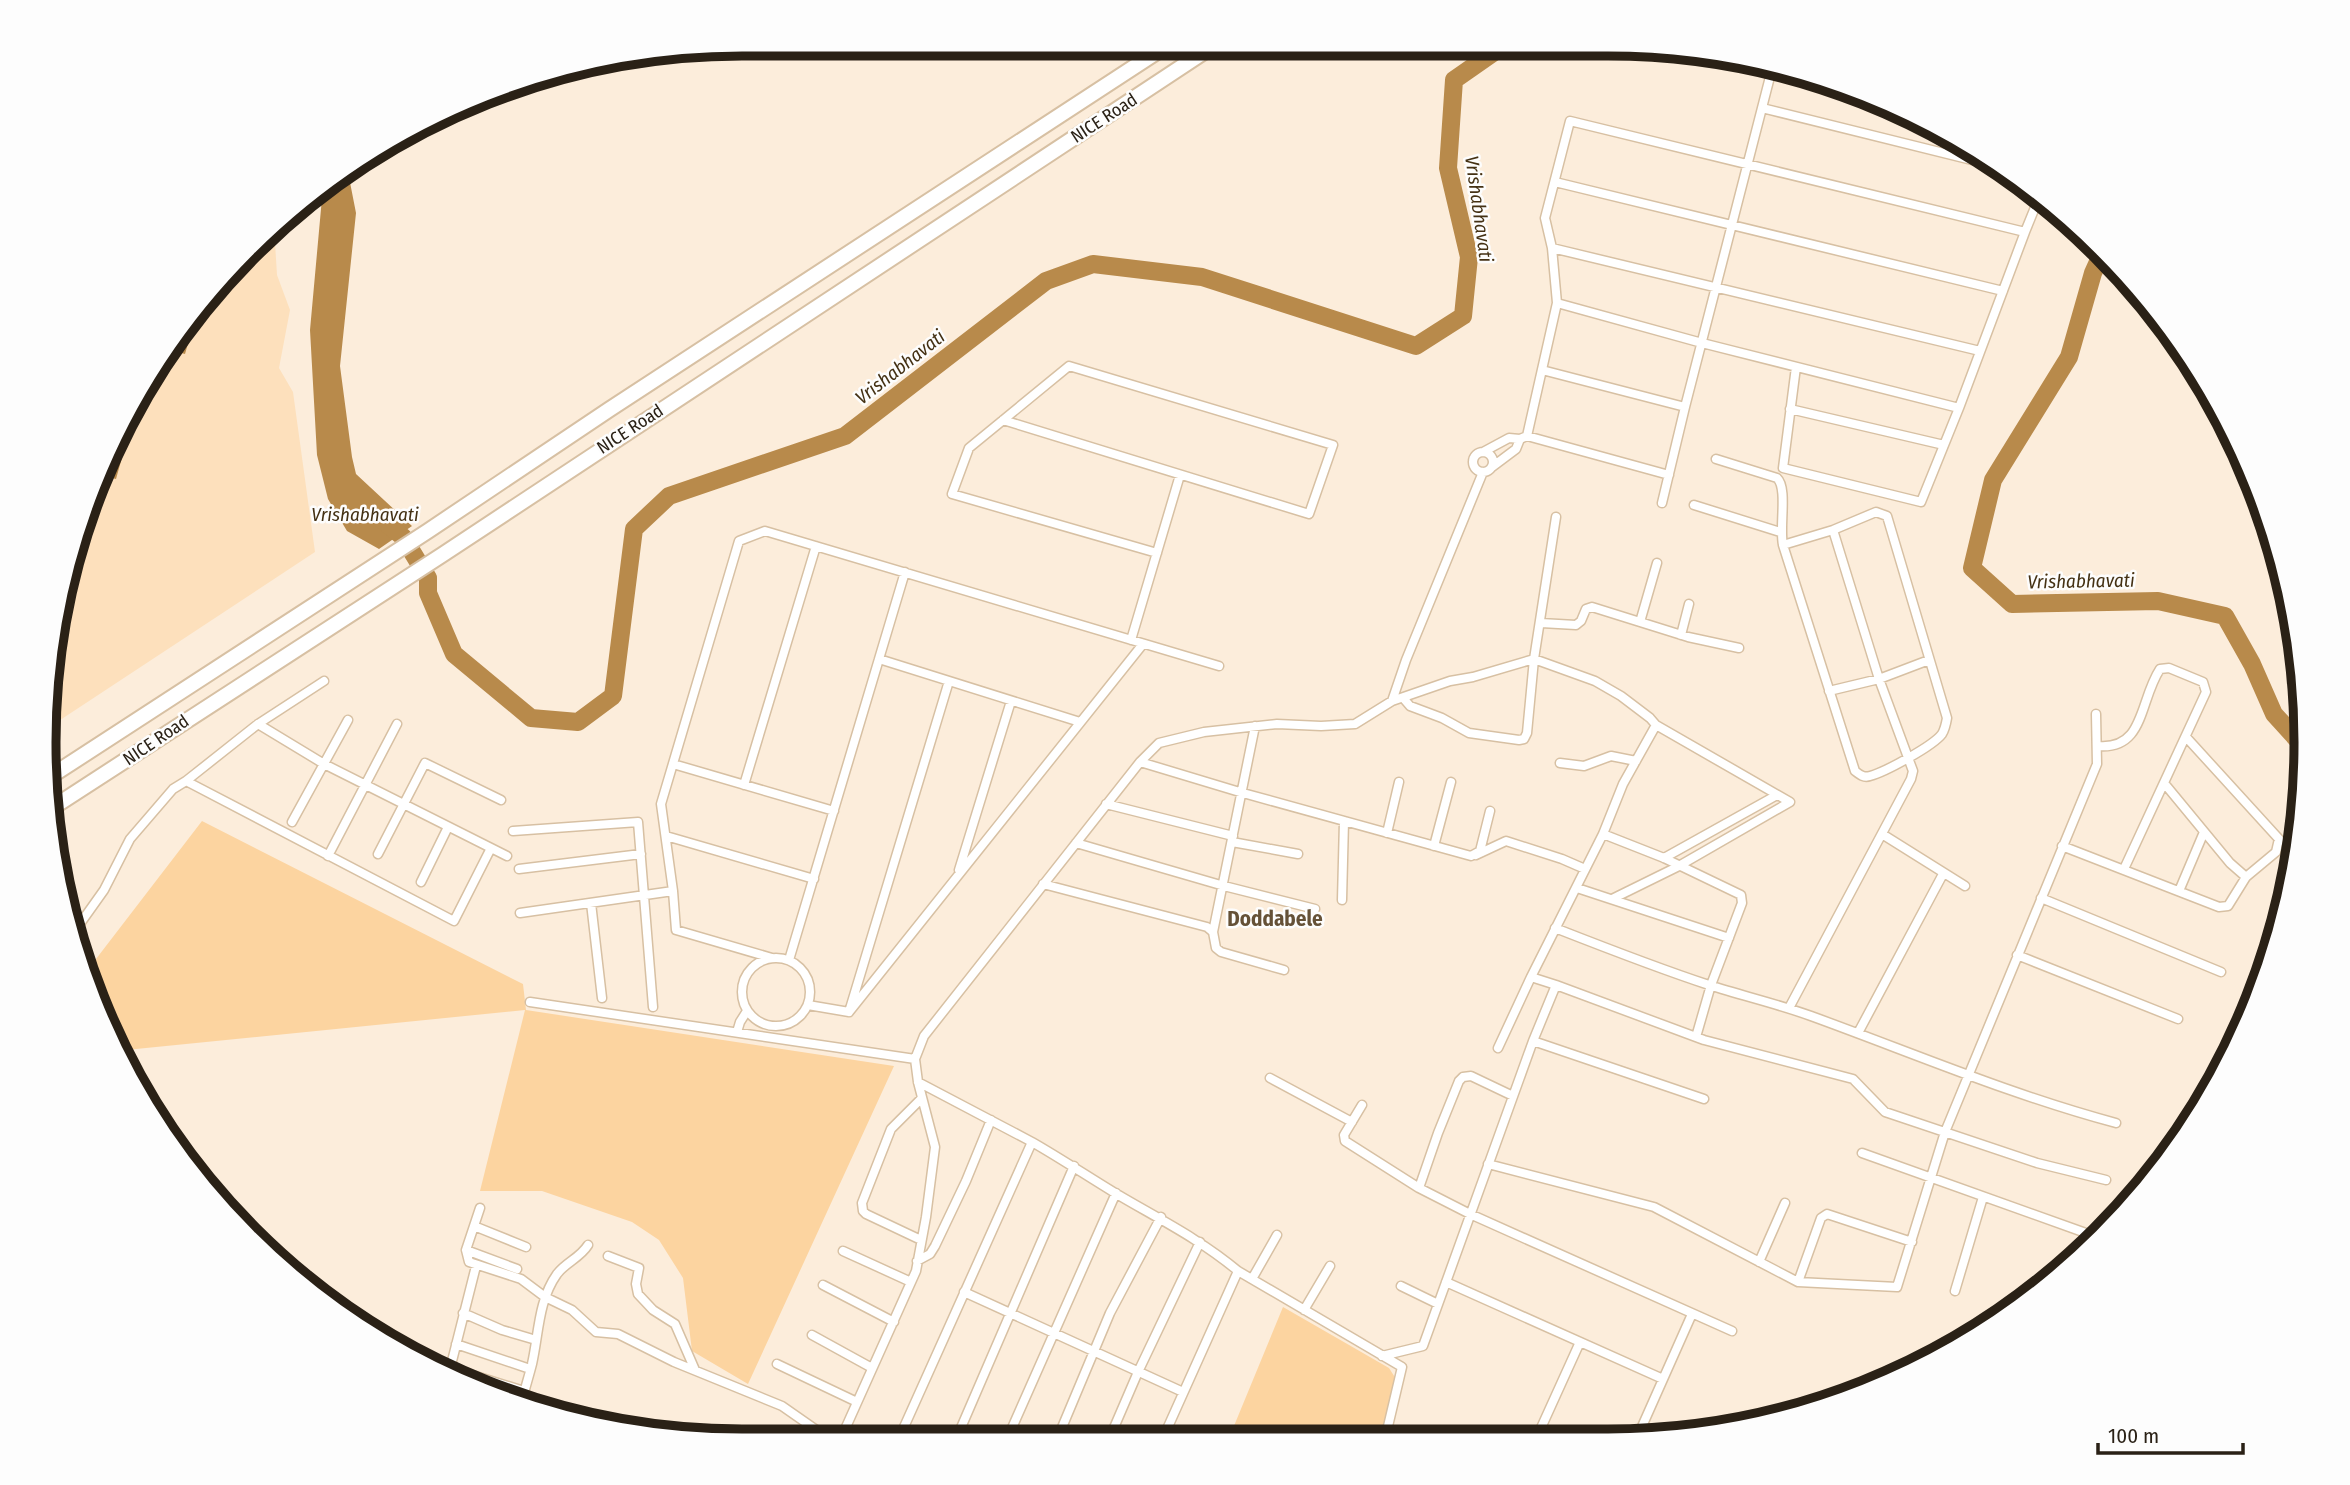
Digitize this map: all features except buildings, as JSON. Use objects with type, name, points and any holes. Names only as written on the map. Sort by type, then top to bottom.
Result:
[{"type":"highway","name":"NICE Road","points":[[57,772],[373,568],[610,409],[1151,56]]},
{"type":"highway","name":"NICE Road","points":[[59,803],[442,555],[1198,56]]},
{"type":"street","points":[[1662,503],[1770,76]]},
{"type":"street","points":[[1762,108],[1967,158]]},
{"type":"street","points":[[1392,701],[1406,660],[1483,472],[1516,449],[1523,437],[1557,303],[1552,248],[1545,218],[1570,121],[2025,232]]},
{"type":"street","points":[[1555,182],[2003,291]]},
{"type":"street","points":[[1796,367],[1783,468],[1922,502],[2035,206]]},
{"type":"street","points":[[1552,248],[1980,351]]},
{"type":"street","points":[[1557,303],[1959,408]]},
{"type":"street","points":[[1003,420],[1309,514],[1333,444],[1069,366],[1003,420],[969,448],[952,494],[1157,553]]},
{"type":"street","points":[[1542,370],[1685,407]]},
{"type":"street","points":[[1790,409],[1944,445]]},
{"type":"street","points":[[1483,472],[1477,470],[1472,462],[1477,453],[1509,438],[1523,437],[1669,475]]},
{"type":"street","points":[[1483,452],[1492,457],[1492,467]]},
{"type":"street","points":[[1716,459],[1780,480],[1783,491],[1780,532],[1783,545],[1853,768],[1858,774],[1869,777],[1908,758],[1937,739],[1947,723],[1887,516],[1876,512],[1833,530],[1783,545]]},
{"type":"street","points":[[1131,640],[1180,475]]},
{"type":"street","points":[[1694,505],[1780,532]]},
{"type":"street","points":[[1404,699],[1410,706],[1442,718],[1469,733],[1522,740],[1527,733],[1534,659],[1556,517]]},
{"type":"street","points":[[1789,1008],[1913,771],[1879,679],[1833,530]]},
{"type":"street","points":[[772,958],[757,963],[747,973],[742,994],[747,1011],[755,1020],[769,1026],[784,1026],[802,1015],[808,1004],[810,989],[807,976],[798,965],[789,960],[772,958],[676,930],[661,804],[738,541],[765,531],[1219,666]]},
{"type":"street","points":[[744,785],[816,546]]},
{"type":"street","points":[[1640,622],[1657,563]]},
{"type":"street","points":[[789,960],[905,572]]},
{"type":"street","points":[[1681,635],[1689,604]]},
{"type":"street","points":[[1541,623],[1576,625],[1581,621],[1586,609],[1592,607],[1681,635],[1739,648]]},
{"type":"street","points":[[849,1012],[1143,644]]},
{"type":"street","points":[[879,659],[1080,722]]},
{"type":"street","points":[[845,1429],[894,1322],[917,1261],[935,1147],[918,1082],[915,1059],[924,1035],[1139,762],[1159,743],[1204,732],[1255,726],[1355,724],[1392,701],[1450,681],[1534,659],[1595,681],[1621,696],[1656,725],[1790,803],[1680,865],[1612,899]]},
{"type":"street","points":[[1829,691],[1879,679],[1929,660]]},
{"type":"street","points":[[2098,746],[2113,747],[2124,743],[2132,735],[2158,672],[2164,668],[2203,682],[2206,692],[2124,869]]},
{"type":"street","points":[[80,924],[104,890],[130,839],[173,789],[258,724],[324,681]]},
{"type":"street","points":[[849,1012],[949,681]]},
{"type":"street","points":[[957,877],[1012,701]]},
{"type":"street","points":[[1488,1164],[1654,1207],[1798,1282],[1897,1287],[1945,1132],[2097,764],[2096,714]]},
{"type":"street","points":[[292,822],[348,720]]},
{"type":"street","points":[[328,856],[397,723]]},
{"type":"street","points":[[258,724],[324,764],[507,856]]},
{"type":"street","points":[[1498,1048],[1603,834],[1623,785],[1656,725]]},
{"type":"street","points":[[1255,726],[1213,932],[1216,948],[1221,952],[1284,970]]},
{"type":"street","points":[[2062,846],[2179,891],[2228,906],[2246,877],[2276,852],[2279,839],[2186,737]]},
{"type":"street","points":[[1560,763],[1593,765],[1611,756],[1636,761]]},
{"type":"street","points":[[1139,762],[1471,856],[1506,841],[1585,869]]},
{"type":"street","points":[[378,854],[425,764],[501,800]]},
{"type":"street","points":[[673,764],[834,811]]},
{"type":"street","points":[[186,781],[454,921],[491,848]]},
{"type":"street","points":[[1387,833],[1399,782]]},
{"type":"street","points":[[1434,846],[1451,782]]},
{"type":"street","points":[[2164,783],[2230,863],[2246,877]]},
{"type":"street","points":[[1664,858],[1777,795]]},
{"type":"street","points":[[1106,804],[1298,854]]},
{"type":"street","points":[[1476,855],[1480,851],[1490,811]]},
{"type":"street","points":[[1342,900],[1345,821]]},
{"type":"street","points":[[513,831],[638,822],[653,1007]]},
{"type":"street","points":[[421,882],[447,827]]},
{"type":"street","points":[[2179,891],[2204,832]]},
{"type":"street","points":[[1603,834],[1680,865],[1741,895],[1742,902],[1711,985],[1696,1037]]},
{"type":"street","points":[[1882,834],[1965,886]]},
{"type":"street","points":[[666,836],[814,879]]},
{"type":"street","points":[[1076,843],[1315,909]]},
{"type":"street","points":[[519,869],[641,854]]},
{"type":"street","points":[[1857,1033],[1943,874]]},
{"type":"street","points":[[1043,884],[1207,927],[1213,932]]},
{"type":"street","points":[[1577,888],[1729,938]]},
{"type":"street","points":[[520,913],[673,891]]},
{"type":"street","points":[[2041,898],[2221,972]]},
{"type":"street","points":[[591,902],[603,998]]},
{"type":"street","points":[[1555,928],[1632,959],[1789,1008],[1969,1077],[2064,1110],[2116,1124]]},
{"type":"street","points":[[2017,955],[2178,1019]]},
{"type":"street","points":[[1531,977],[1696,1037],[1853,1079],[1885,1112],[2037,1163],[2106,1180]]},
{"type":"street","points":[[1382,1356],[1423,1346],[1533,1041],[1556,985]]},
{"type":"street","points":[[530,1002],[915,1059]]},
{"type":"street","points":[[808,1004],[849,1012]]},
{"type":"street","points":[[737,1032],[747,1011]]},
{"type":"street","points":[[793,1021],[793,1040]]},
{"type":"street","points":[[1533,1041],[1704,1099]]},
{"type":"street","points":[[1419,1188],[1438,1133],[1463,1077],[1471,1076],[1513,1096]]},
{"type":"street","points":[[1270,1078],[1352,1122]]},
{"type":"street","points":[[918,1082],[1032,1142],[1116,1194],[1161,1217],[1238,1271],[1402,1367],[1387,1429]]},
{"type":"street","points":[[921,1240],[866,1214],[863,1212],[862,1203],[891,1129],[922,1098]]},
{"type":"street","points":[[1362,1105],[1345,1135],[1345,1141],[1419,1188],[1470,1214],[1732,1331]]},
{"type":"street","points":[[917,1261],[930,1254],[935,1246],[966,1181],[990,1120]]},
{"type":"street","points":[[903,1429],[1032,1142]]},
{"type":"street","points":[[1862,1153],[2087,1234]]},
{"type":"street","points":[[960,1429],[1074,1166]]},
{"type":"street","points":[[1012,1429],[1116,1194]]},
{"type":"street","points":[[1955,1290],[1983,1197]]},
{"type":"street","points":[[1759,1262],[1785,1203]]},
{"type":"street","points":[[480,1208],[467,1250],[467,1259],[476,1266],[521,1279],[545,1297],[572,1310],[596,1332],[618,1334],[782,1406],[815,1429]]},
{"type":"street","points":[[1798,1282],[1821,1218],[1827,1214],[1912,1242]]},
{"type":"street","points":[[1061,1429],[1110,1313],[1161,1217]]},
{"type":"street","points":[[474,1226],[526,1247]]},
{"type":"street","points":[[1252,1279],[1276,1235]]},
{"type":"street","points":[[1113,1429],[1200,1242]]},
{"type":"street","points":[[524,1393],[545,1297],[561,1269],[582,1254],[588,1245]]},
{"type":"street","points":[[467,1250],[517,1269]]},
{"type":"street","points":[[843,1251],[911,1282]]},
{"type":"street","points":[[608,1256],[639,1268],[636,1284],[638,1294],[653,1310],[675,1324],[695,1370]]},
{"type":"street","points":[[451,1363],[476,1266]]},
{"type":"street","points":[[1304,1310],[1330,1266]]},
{"type":"street","points":[[1167,1429],[1238,1271]]},
{"type":"street","points":[[1446,1282],[1663,1379]]},
{"type":"street","points":[[823,1285],[894,1322]]},
{"type":"street","points":[[1401,1286],[1438,1304]]},
{"type":"street","points":[[964,1292],[1183,1392]]},
{"type":"street","points":[[463,1314],[536,1340]]},
{"type":"street","points":[[1641,1428],[1692,1314]]},
{"type":"street","points":[[812,1335],[872,1368]]},
{"type":"street","points":[[1541,1429],[1580,1342]]},
{"type":"street","points":[[456,1344],[530,1369]]},
{"type":"street","points":[[777,1364],[857,1402]]},
{"type":"shaded area","points":[[275,240],[277,275],[290,310],[279,368],[293,392],[315,552],[56,722],[57,698],[69,609],[92,522],[108,480],[148,399],[172,361],[226,290]]},
{"type":"shaded area","points":[[202,821],[523,984],[526,1010],[894,1066],[748,1384],[692,1351],[683,1278],[659,1240],[632,1222],[542,1191],[480,1191],[525,1010],[129,1050],[92,964]]},
{"type":"shaded area","points":[[1283,1307],[1389,1368],[1396,1379],[1383,1429],[1233,1429]]},
{"type":"water","name":"Vrishabhavati","points":[[350,180],[356,213],[340,366],[352,457],[356,474],[412,526],[379,549],[347,531],[328,499],[317,455],[310,330],[322,201]]},
{"type":"water","points":[[190,336],[185,354],[178,352]]},
{"type":"water","points":[[127,438],[116,479],[109,477]]},
{"type":"waterway","name":"Vrishabhavati","points":[[381,519],[403,537],[428,578],[428,593],[454,654],[531,718],[578,722],[613,696],[634,529],[669,496],[845,436],[1046,281],[1093,264],[1202,277],[1416,346],[1463,316],[1469,257],[1448,168],[1454,80],[1488,56]]},
{"type":"waterway","name":"Vrishabhavati","points":[[2098,262],[2069,357],[1993,480],[1972,568],[2012,604],[2158,601],[2225,616],[2252,664],[2274,714],[2294,736]]},
{"type":"district","name":"Doddabele","points":[[1275,919]]}]
